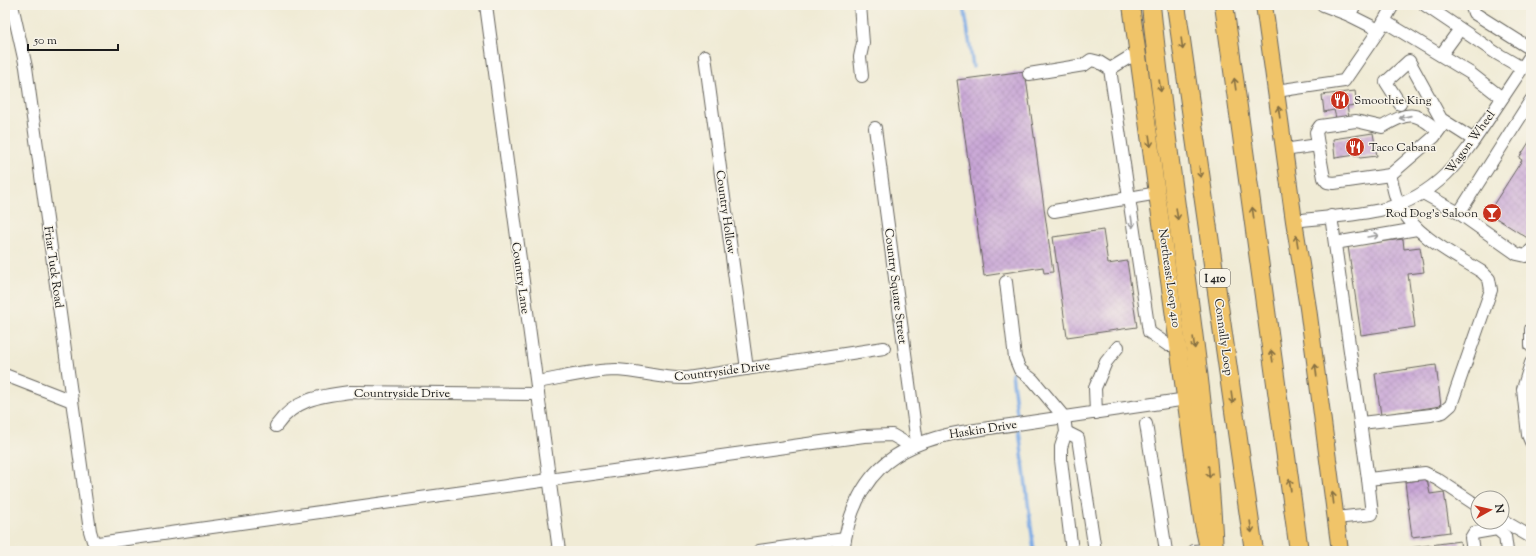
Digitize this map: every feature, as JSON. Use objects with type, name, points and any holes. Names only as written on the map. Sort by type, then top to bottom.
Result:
[{"type":"highway","points":[[1151,5],[1159,78],[1204,415],[1206,551]]},
{"type":"highway","name":"Connally Loop","points":[[1176,5],[1254,551]]},
{"type":"highway","points":[[1224,5],[1300,551]]},
{"type":"main road","name":"Northeast Loop 410","points":[[1131,5],[1187,399],[1206,551]]},
{"type":"main road","points":[[1264,5],[1294,221],[1308,308],[1340,551]]},
{"type":"street","name":"Friar Tuck Road","points":[[12,5],[26,67],[90,531],[93,541],[98,543],[193,531],[549,479]]},
{"type":"street","name":"Country Lane","points":[[486,5],[559,551]]},
{"type":"street","points":[[860,5],[863,42],[860,57],[862,76]]},
{"type":"street","points":[[1323,5],[1352,10],[1441,55],[1470,73],[1502,98]]},
{"type":"street","points":[[1276,91],[1344,81],[1393,5]]},
{"type":"street","points":[[1425,5],[1522,68]]},
{"type":"street","points":[[1471,5],[1474,13],[1531,49]]},
{"type":"street","points":[[1441,55],[1460,29]]},
{"type":"street","name":"Wagon Wheel","points":[[1294,221],[1384,209],[1423,193],[1447,175],[1474,140],[1531,54]]},
{"type":"street","name":"Country Hollow","points":[[705,56],[747,369]]},
{"type":"street","points":[[1110,69],[1128,58],[1138,56]]},
{"type":"street","points":[[1029,74],[1084,65],[1091,60],[1099,62],[1110,69],[1149,332],[1168,345],[1179,343]]},
{"type":"street","points":[[1400,104],[1386,82],[1409,61],[1441,120],[1442,126],[1434,137],[1390,175],[1334,183],[1327,182],[1324,178],[1316,132],[1320,126],[1356,121],[1382,127],[1402,116],[1410,115],[1425,119],[1442,126],[1474,140]]},
{"type":"street","points":[[1458,213],[1531,100]]},
{"type":"street","name":"Country Square Street","points":[[875,128],[914,445]]},
{"type":"street","points":[[1284,150],[1318,145]]},
{"type":"street","points":[[1360,423],[1431,415],[1443,412],[1451,405],[1491,290],[1489,280],[1482,272],[1417,229],[1398,204],[1390,175]]},
{"type":"street","points":[[1054,211],[1158,193]]},
{"type":"street","points":[[1423,193],[1458,213],[1517,254],[1526,256],[1531,250]]},
{"type":"street","points":[[1331,216],[1372,514],[1336,518]]},
{"type":"street","points":[[1335,243],[1417,229]]},
{"type":"street","points":[[1006,282],[1015,358],[1020,370],[1033,380],[1048,401],[1064,417],[1066,432],[1061,447],[1061,460],[1072,551]]},
{"type":"street","points":[[1531,329],[1531,346]]},
{"type":"street","points":[[1096,413],[1095,388],[1106,362],[1118,347]]},
{"type":"street","name":"Countryside Drive","points":[[276,426],[284,415],[295,407],[307,400],[324,395],[350,392],[537,388],[614,370],[637,372],[668,378],[687,378],[884,348]]},
{"type":"street","points":[[1531,363],[1523,389],[1528,435],[1531,442]]},
{"type":"street","points":[[5,375],[72,401]]},
{"type":"street","name":"Haskin Drive","points":[[844,545],[854,507],[867,482],[891,458],[914,445],[938,436],[1187,399]]},
{"type":"street","points":[[1146,424],[1166,551]]},
{"type":"street","points":[[1066,432],[1078,438],[1095,551]]},
{"type":"street","points":[[549,479],[864,436],[892,434],[914,445]]},
{"type":"street","points":[[1368,479],[1425,473],[1470,501]]},
{"type":"street","points":[[1510,525],[1531,537]]},
{"type":"street","points":[[1473,551],[1471,538],[1474,533],[1497,529],[1505,536],[1507,551]]},
{"type":"street","points":[[759,551],[844,545]]},
{"type":"building","points":[[1025,71],[1053,272],[1044,273],[1043,267],[984,276],[957,80]]},
{"type":"building","name":"Smoothie King","points":[[1355,91],[1357,105],[1347,106],[1349,117],[1336,118],[1334,110],[1324,112],[1322,95]]},
{"type":"building","name":"Taco Cabana","points":[[1373,133],[1377,156],[1360,158],[1356,155],[1335,158],[1333,139]]},
{"type":"building","points":[[1531,139],[1531,236],[1529,239],[1488,213],[1522,160],[1519,158]]},
{"type":"building","points":[[1103,230],[1108,264],[1127,261],[1137,327],[1067,337],[1053,237]]},
{"type":"building","points":[[1403,239],[1404,249],[1420,247],[1424,272],[1408,274],[1415,327],[1361,335],[1348,246]]},
{"type":"building","points":[[1436,365],[1441,406],[1381,415],[1375,374]]},
{"type":"building","points":[[1427,479],[1430,494],[1444,492],[1450,532],[1412,537],[1405,482]]},
{"type":"building","points":[[1460,541],[1461,551],[1401,551],[1401,549]]},
{"type":"waterway","points":[[964,5],[973,67]]},
{"type":"waterway","points":[[1012,373],[1034,551]]},
{"type":"place","name":"Smoothie King","points":[[1340,100]]},
{"type":"place","name":"Taco Cabana","points":[[1355,147]]},
{"type":"place","name":"Rod Dog's Saloon","points":[[1492,213]]}]
